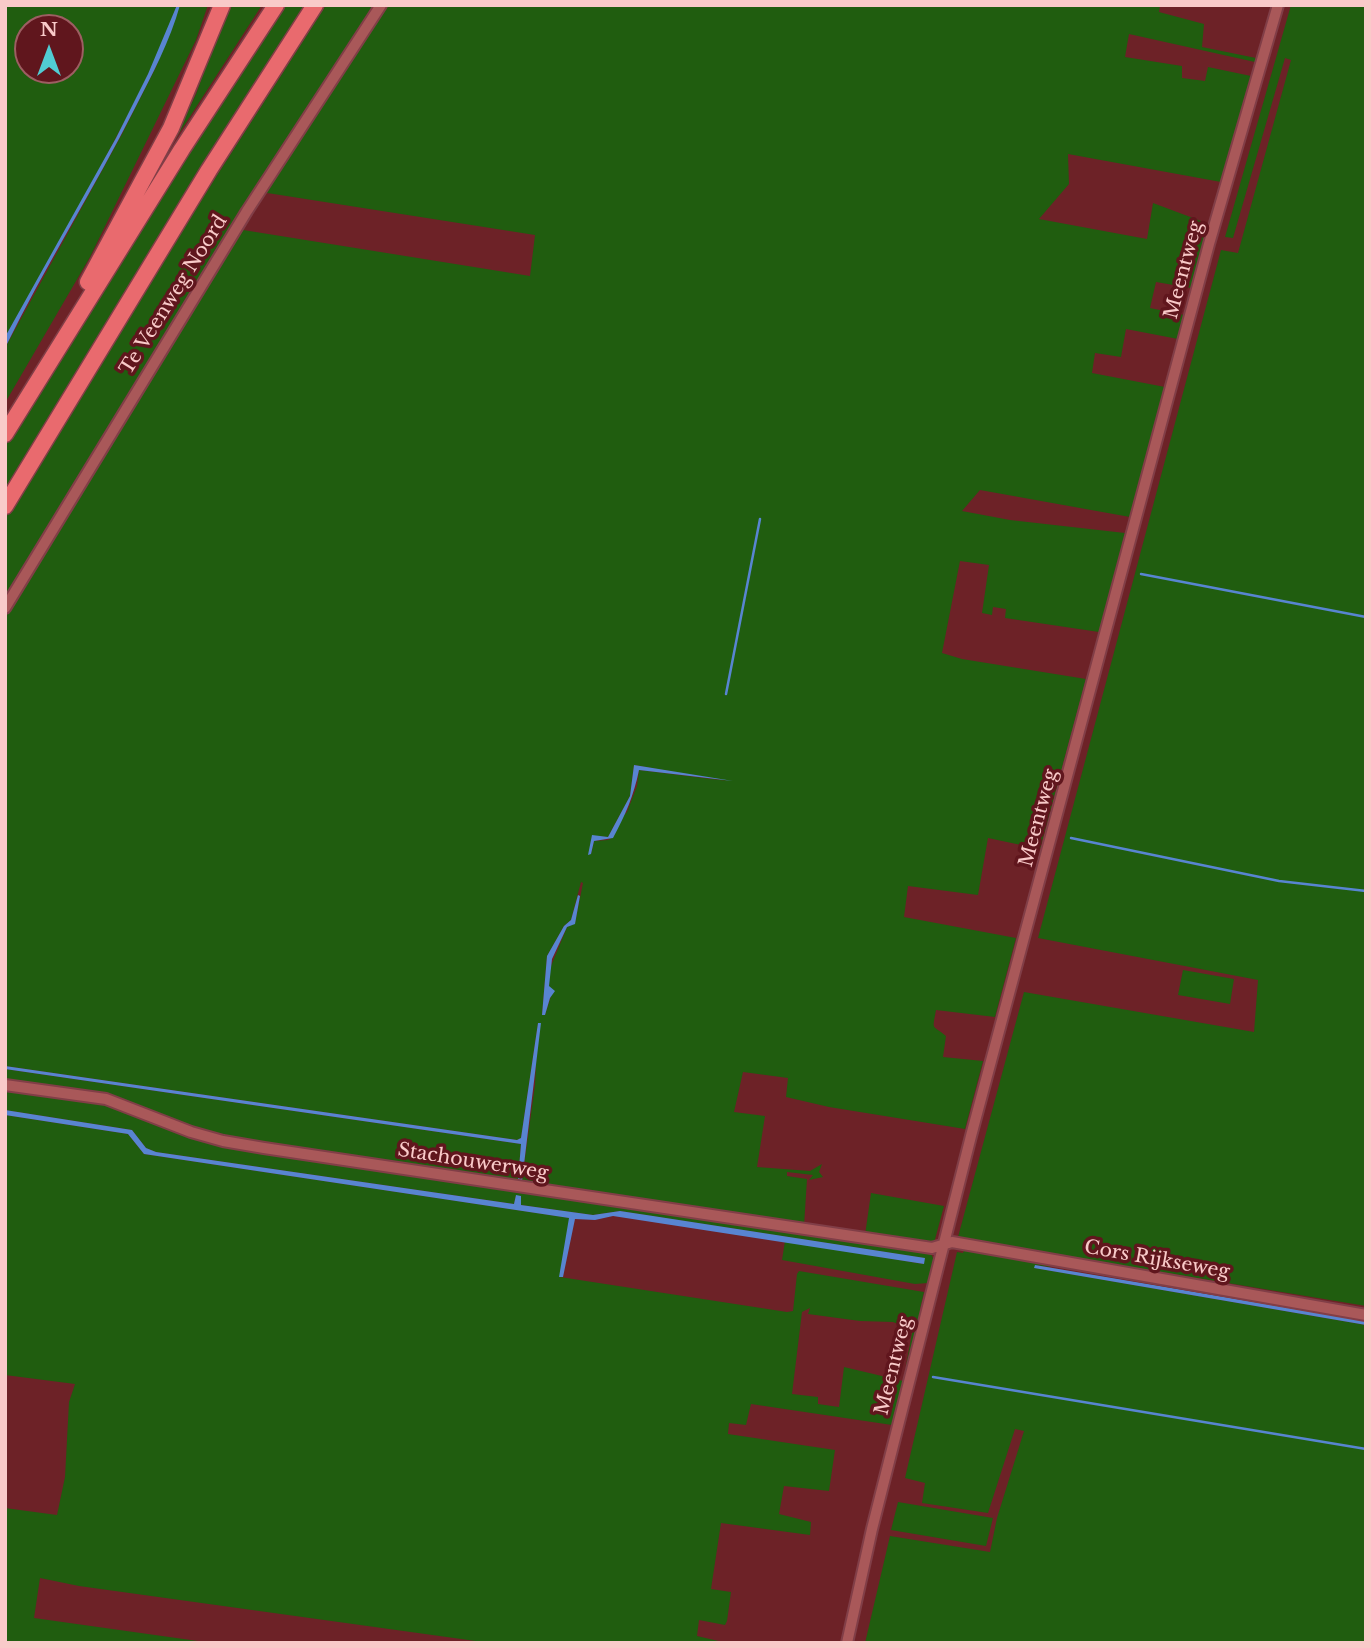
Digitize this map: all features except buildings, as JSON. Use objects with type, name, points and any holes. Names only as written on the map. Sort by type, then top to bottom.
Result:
[{"type":"highway","points":[[9,428],[171,128],[222,5]]},
{"type":"highway","points":[[9,428],[275,5]]},
{"type":"highway","points":[[5,506],[209,170],[316,5]]},
{"type":"street","name":"Te Veenweg Noord","points":[[5,607],[240,222],[381,5]]},
{"type":"street","name":"Meentweg","points":[[847,1643],[872,1529],[942,1245],[1209,244],[1278,5]]},
{"type":"street","name":"Stachouwerweg","points":[[5,1085],[106,1099],[191,1132],[223,1141],[932,1248],[942,1245]]},
{"type":"street","name":"Cors Rijkseweg","points":[[942,1245],[952,1242],[1366,1315]]},
{"type":"green space","points":[[5,5],[177,5],[128,115],[5,337]]},
{"type":"green space","points":[[180,5],[208,5],[196,40],[90,257],[5,403],[5,348],[122,134],[156,67]]},
{"type":"green space","points":[[228,5],[262,5],[171,146],[196,94]]},
{"type":"green space","points":[[282,5],[309,5],[177,209],[5,490],[5,445],[119,257]]},
{"type":"green space","points":[[326,5],[378,5],[5,604],[5,517],[141,294]]},
{"type":"green space","points":[[383,5],[1160,5],[1159,12],[1204,24],[1202,47],[1256,58],[1255,62],[1129,34],[1125,57],[1182,66],[1182,78],[1205,81],[1208,67],[1251,76],[1221,182],[1068,154],[1069,184],[1039,219],[1147,239],[1153,203],[1209,224],[1191,288],[1156,282],[1150,308],[1184,315],[1178,339],[1126,329],[1121,357],[1095,353],[1092,373],[1165,387],[1130,517],[980,490],[962,511],[1010,520],[1125,533],[1099,632],[1005,618],[1006,609],[993,607],[992,615],[982,613],[989,565],[960,561],[942,653],[962,659],[1086,679],[1040,849],[988,838],[978,895],[908,886],[904,917],[1016,938],[995,1017],[936,1010],[934,1027],[946,1036],[943,1057],[983,1061],[965,1129],[829,1107],[786,1097],[788,1078],[743,1072],[734,1112],[765,1116],[757,1167],[810,1171],[822,1164],[819,1172],[823,1177],[809,1180],[813,1175],[787,1172],[787,1176],[807,1179],[804,1226],[236,1140],[141,1108],[5,1082],[5,1069],[521,1144],[518,1180],[522,1180],[535,1085],[538,1023],[521,1138],[517,1140],[5,1066],[5,612],[237,229],[530,276],[535,235],[261,192]],"holes":[[[634,765],[728,781],[639,770],[637,786],[627,812],[620,819],[613,837],[594,841],[591,854],[592,836],[608,837],[630,796]],[[581,882],[583,883],[575,923],[567,927],[549,971],[551,996],[545,1015],[542,1015],[547,956],[564,926],[571,920]]]},
{"type":"green space","points":[[1291,5],[1366,5],[1366,1306],[1053,1254],[1050,1267],[1035,1265],[1035,1268],[1366,1325],[1366,1643],[865,1643],[890,1536],[990,1552],[997,1518],[1024,1431],[1015,1429],[988,1513],[922,1503],[925,1483],[905,1478],[957,1252],[963,1253],[968,1240],[958,1237],[1024,992],[1254,1032],[1258,980],[1038,938],[1221,250],[1238,253],[1291,60],[1285,58],[1233,238],[1225,237]]},
{"type":"green space","points":[[1183,970],[1234,979],[1230,1004],[1178,995]]},
{"type":"green space","points":[[5,1088],[99,1101],[194,1136],[916,1250],[931,1254],[933,1268],[928,1283],[915,1284],[782,1260],[785,1241],[923,1264],[924,1258],[620,1211],[593,1215],[521,1205],[520,1196],[516,1196],[514,1204],[156,1152],[146,1148],[132,1130],[5,1110]]},
{"type":"green space","points":[[5,1115],[128,1134],[144,1154],[570,1218],[560,1277],[787,1312],[793,1311],[799,1271],[924,1292],[920,1309],[923,1309],[908,1368],[906,1366],[912,1333],[908,1328],[893,1322],[808,1314],[810,1308],[802,1312],[792,1394],[818,1397],[818,1404],[839,1407],[844,1367],[903,1381],[892,1425],[751,1404],[746,1425],[729,1423],[728,1434],[835,1450],[829,1491],[784,1486],[779,1514],[811,1522],[810,1535],[721,1523],[711,1589],[731,1592],[727,1621],[725,1625],[699,1620],[697,1636],[727,1643],[490,1643],[79,1586],[40,1578],[34,1618],[212,1643],[5,1643],[5,1508],[57,1515],[65,1477],[69,1402],[75,1384],[5,1375]]},
{"type":"green space","points":[[871,1193],[944,1206],[934,1243],[865,1235]]},
{"type":"green space","points":[[898,1502],[993,1518],[986,1546],[891,1530]]},
{"type":"water","points":[[177,5],[180,5],[171,32],[148,83],[5,348],[5,337],[116,138],[148,74]]},
{"type":"water","points":[[634,765],[733,781],[639,770],[629,805],[613,838],[594,841],[591,854],[588,855],[592,835],[608,837],[630,796]]},
{"type":"water","points":[[578,895],[575,924],[567,927],[552,959],[549,986],[555,991],[545,1015],[542,1015],[547,956],[564,926],[571,920]]},
{"type":"water","points":[[538,1023],[541,1023],[522,1181],[518,1180],[521,1144],[5,1069],[5,1066],[517,1140],[521,1138]]},
{"type":"water","points":[[5,1110],[132,1130],[146,1148],[156,1152],[514,1204],[516,1195],[521,1196],[521,1205],[593,1215],[620,1211],[925,1258],[924,1264],[613,1216],[595,1220],[575,1219],[563,1277],[559,1277],[569,1218],[144,1154],[128,1134],[5,1115]]},
{"type":"water","points":[[1035,1265],[1366,1321],[1366,1325],[1034,1268]]},
{"type":"waterway","points":[[726,694],[760,519]]},
{"type":"waterway","points":[[1141,574],[1366,617]]},
{"type":"waterway","points":[[1071,838],[1279,881],[1366,891]]},
{"type":"waterway","points":[[933,1377],[1366,1449]]}]
